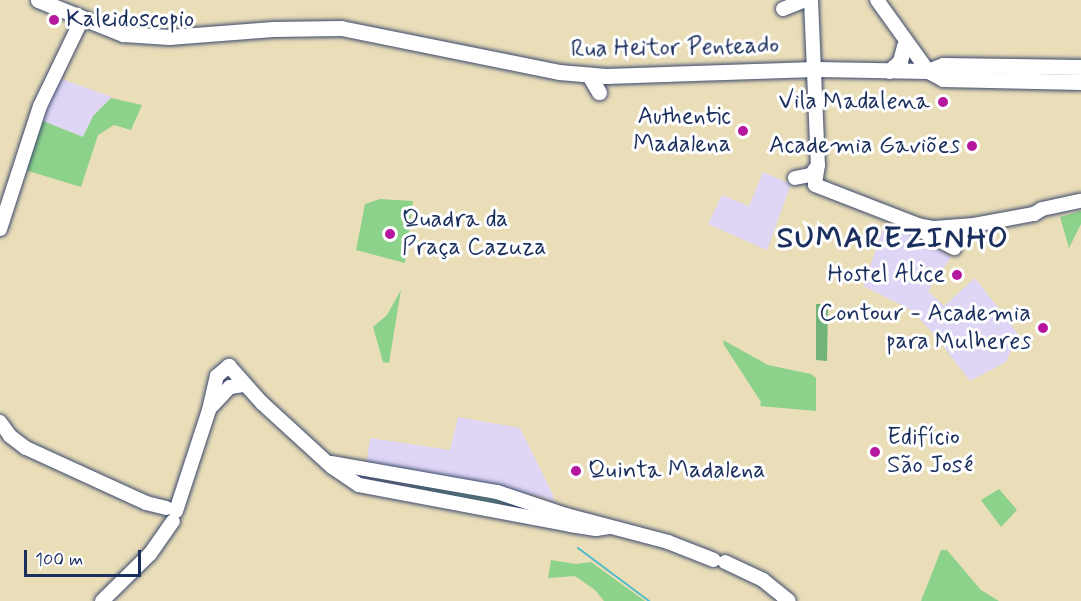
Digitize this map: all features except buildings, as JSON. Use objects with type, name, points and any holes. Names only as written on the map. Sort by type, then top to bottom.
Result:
[{"type":"main road","name":"Rua Heitor Penteado","points":[[38,0],[119,33],[165,37],[273,29],[341,28],[559,72],[589,75],[658,76],[816,69],[922,71],[942,65],[1081,67]]},
{"type":"main road","points":[[889,71],[900,61],[904,46]]},
{"type":"main road","name":"Rua Heitor Penteado","points":[[922,71],[943,79],[1081,82]]},
{"type":"main road","points":[[589,75],[599,92]]},
{"type":"street","points":[[783,9],[805,0]]},
{"type":"street","points":[[811,0],[816,69],[818,165],[815,185],[901,218],[934,228],[974,225],[1034,214],[1042,209]]},
{"type":"street","points":[[877,0],[904,46],[922,71]]},
{"type":"street","points":[[0,230],[40,106],[82,19]]},
{"type":"street","points":[[893,25],[918,54],[922,71]]},
{"type":"street","points":[[795,178],[811,175],[818,165]]},
{"type":"street","points":[[818,165],[831,192]]},
{"type":"street","points":[[901,218],[950,218],[1031,208],[1042,209],[1081,201]]},
{"type":"street","points":[[901,218],[956,248],[963,235],[974,225]]},
{"type":"street","points":[[102,601],[150,554],[181,490],[209,410],[217,376],[229,366],[245,385],[334,466],[497,492],[545,514],[668,542],[763,580],[789,601]]},
{"type":"street","points":[[209,410],[230,387],[245,385]]},
{"type":"street","points":[[0,423],[10,436],[26,448],[169,514]]},
{"type":"shaded area","points":[[59,78],[112,97],[93,116],[83,137],[43,121]]},
{"type":"shaded area","points":[[763,172],[791,184],[767,250],[708,224],[722,195],[749,206]]},
{"type":"shaded area","points":[[885,224],[916,237],[951,257],[928,291],[944,306],[975,278],[1018,334],[1006,362],[970,381],[933,333],[911,310],[863,286]]},
{"type":"shaded area","points":[[458,417],[520,428],[553,495],[554,504],[550,499],[509,489],[366,466],[370,438],[450,450]]},
{"type":"green space","points":[[111,98],[142,105],[131,130],[114,125],[98,135],[81,187],[25,170],[43,121],[83,137],[93,116]]},
{"type":"green space","points":[[380,199],[413,201],[405,263],[356,250],[365,204]]},
{"type":"green space","points":[[1081,211],[1081,224],[1069,248],[1060,217]]},
{"type":"green space","points":[[401,290],[389,363],[383,362],[373,327],[387,315]]},
{"type":"green space","points":[[816,304],[828,304],[827,361],[816,360]]},
{"type":"green space","points":[[723,340],[768,365],[811,374],[816,378],[816,411],[760,406],[761,402]]},
{"type":"green space","points":[[411,481],[442,484],[545,512],[410,490]]},
{"type":"green space","points":[[999,489],[1017,510],[1001,527],[981,500]]},
{"type":"green space","points":[[941,550],[947,550],[981,590],[999,601],[921,601]]},
{"type":"green space","points":[[551,560],[576,564],[591,562],[645,601],[604,601],[595,590],[575,576],[548,578]]},
{"type":"waterway","points":[[578,548],[649,601]]},
{"type":"place","name":"Kaleidoscopio","points":[[54,20]]},
{"type":"place","name":"Vila Madalena","points":[[943,102]]},
{"type":"place","name":"Authentic Madalena","points":[[743,131]]},
{"type":"place","name":"Academia Gaviões","points":[[972,146]]},
{"type":"place","name":"Quadra da Praça Cazuza","points":[[390,234]]},
{"type":"place","name":"Hostel Alice","points":[[957,275]]},
{"type":"place","name":"Contour - Academia para Mulheres","points":[[1043,328]]},
{"type":"place","name":"Edifício São José","points":[[875,452]]},
{"type":"place","name":"Quinta Madalena","points":[[576,471]]},
{"type":"district","name":"SUMAREZINHO","points":[[893,239]]}]
